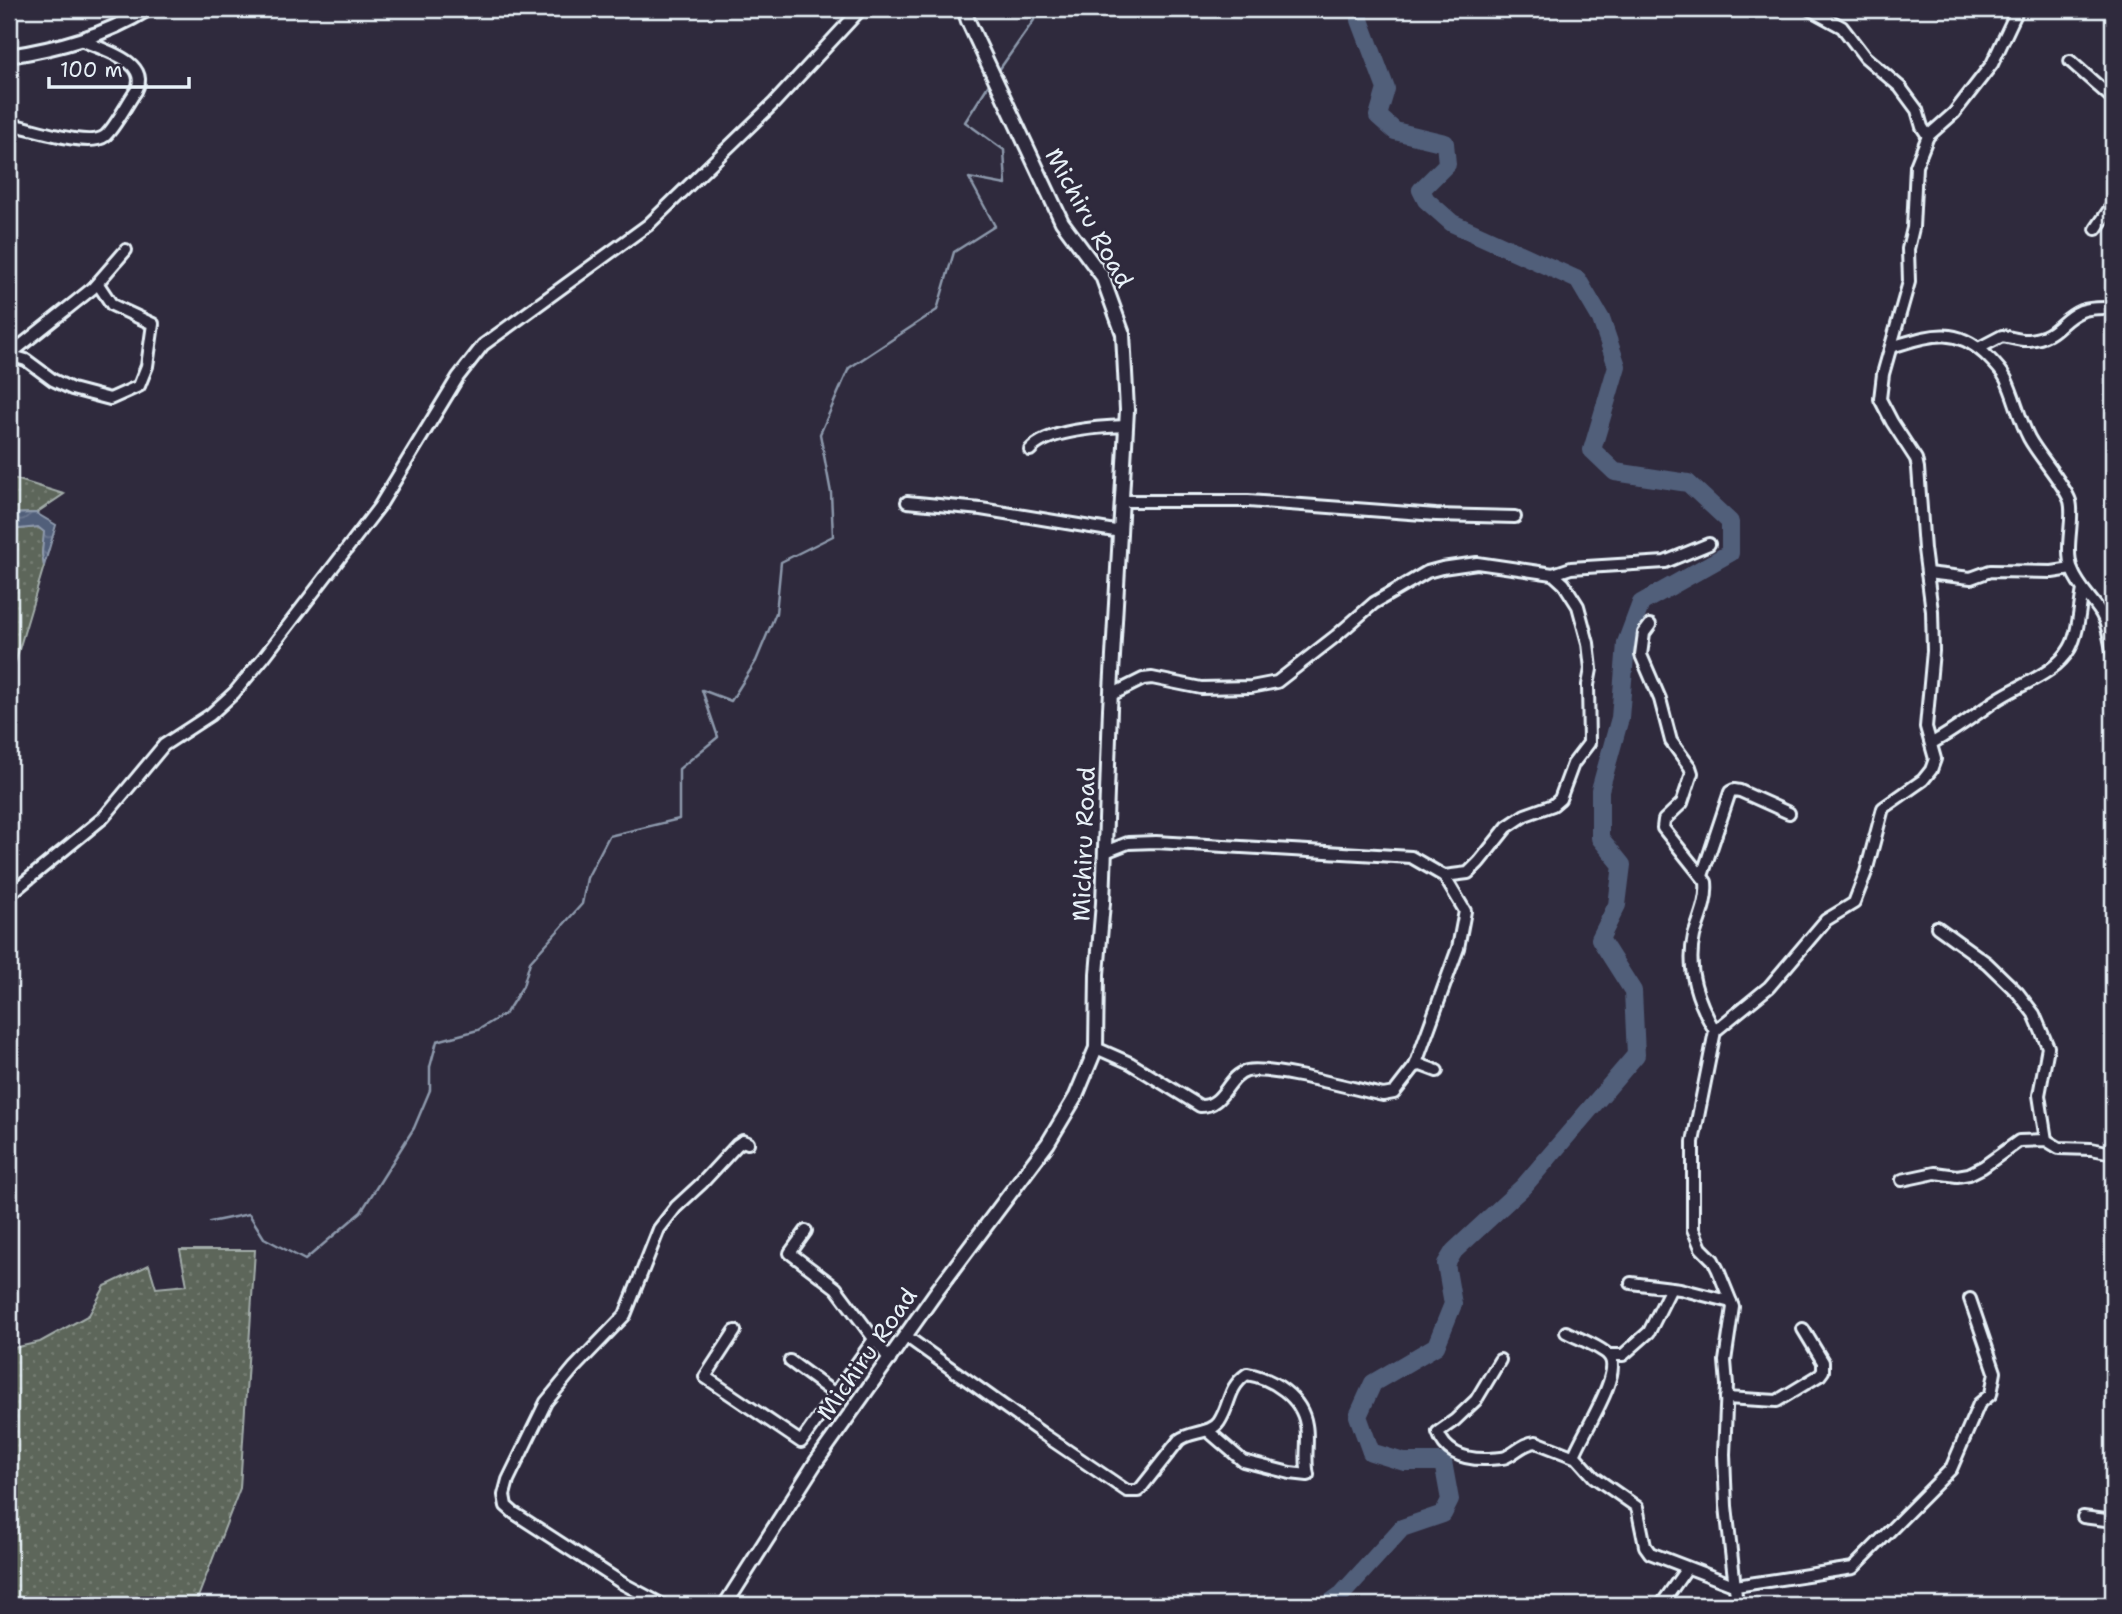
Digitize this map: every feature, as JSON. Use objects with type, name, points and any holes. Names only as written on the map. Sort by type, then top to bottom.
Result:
[{"type":"street","points":[[9,57],[83,41],[125,24],[148,9]]},
{"type":"street","points":[[9,895],[104,817],[164,745],[210,715],[234,693],[293,622],[379,507],[458,377],[483,345],[648,225],[774,103],[861,9]]},
{"type":"street","name":"Michiru Road","points":[[725,1605],[816,1462],[937,1291],[1048,1143],[1076,1096],[1096,1048],[1097,974],[1125,426],[1125,365],[1120,322],[1102,276],[1062,222],[964,9]]},
{"type":"street","points":[[1809,9],[1842,27],[1865,57],[1900,87],[1917,110],[1928,136]]},
{"type":"street","points":[[1715,1031],[1769,987],[1826,920],[1854,903],[1866,872],[1883,808],[1919,784],[1931,770],[1935,759],[1926,727],[1933,650],[1932,611],[1918,468],[1916,459],[1880,399],[1883,374],[1909,282],[1908,249],[1913,228],[1916,166],[1928,136],[1954,113],[1986,72],[2002,46],[2018,9]]},
{"type":"street","points":[[9,124],[73,139],[93,140],[104,137],[141,83],[141,76],[128,62],[83,41]]},
{"type":"street","points":[[2070,61],[2113,99]]},
{"type":"street","points":[[2096,229],[2113,204]]},
{"type":"street","points":[[9,355],[98,284],[126,250]]},
{"type":"street","points":[[9,355],[26,360],[53,380],[72,389],[110,398],[139,386],[147,366],[153,324],[111,305],[98,284]]},
{"type":"street","points":[[1979,348],[2002,336],[2021,341],[2051,335],[2079,312],[2113,308]]},
{"type":"street","points":[[1891,346],[1940,334],[1964,339],[1979,348],[1998,367],[2036,452],[2069,499],[2071,511],[2068,544],[2072,569],[2083,590],[2101,612],[2113,656]]},
{"type":"street","points":[[1030,450],[1052,435],[1125,426]]},
{"type":"street","points":[[1122,501],[1248,501],[1436,515],[1515,517]]},
{"type":"street","points":[[907,502],[981,509],[1121,532]]},
{"type":"street","points":[[1111,695],[1143,679],[1152,678],[1201,688],[1251,687],[1277,682],[1374,603],[1427,572],[1442,568],[1477,563],[1553,575],[1571,568],[1665,562],[1709,544]]},
{"type":"street","points":[[1927,573],[1971,578],[1990,571],[2052,572],[2072,569]]},
{"type":"street","points":[[1444,876],[1468,873],[1507,827],[1525,815],[1553,805],[1560,799],[1573,764],[1589,743],[1588,685],[1591,669],[1586,631],[1578,606],[1563,584],[1553,575]]},
{"type":"street","points":[[1932,743],[2062,659],[2075,636],[2083,590]]},
{"type":"street","points":[[1650,625],[1644,633],[1641,655],[1660,699],[1671,741],[1692,773],[1682,803],[1664,820],[1663,828],[1702,876],[1707,889],[1694,937],[1691,965],[1702,1006],[1715,1031],[1693,1142],[1693,1228],[1701,1248],[1718,1270],[1732,1307],[1731,1333],[1725,1361],[1727,1398],[1724,1454],[1726,1506],[1737,1605]]},
{"type":"street","points":[[1702,876],[1730,792],[1740,791],[1789,813]]},
{"type":"street","points":[[1096,1048],[1130,1063],[1200,1105],[1208,1106],[1216,1101],[1240,1074],[1262,1070],[1390,1095],[1415,1066],[1458,948],[1465,911],[1444,876],[1411,857],[1156,842],[1128,843],[1105,852]]},
{"type":"street","points":[[1937,927],[1987,963],[2018,993],[2034,1014],[2048,1047],[2039,1095],[2046,1140]]},
{"type":"street","points":[[1415,1066],[1422,1065],[1437,1071]]},
{"type":"street","points":[[1902,1180],[1935,1173],[1957,1176],[1969,1174],[1991,1162],[2019,1141],[2046,1140],[2059,1148],[2113,1153]]},
{"type":"street","points":[[663,1605],[622,1583],[514,1513],[506,1506],[504,1495],[508,1480],[546,1402],[625,1315],[659,1229],[676,1206],[702,1183],[737,1145],[743,1141],[748,1143]]},
{"type":"street","points":[[806,1231],[790,1254],[836,1288],[890,1360]]},
{"type":"street","points":[[1631,1283],[1671,1288],[1731,1302]]},
{"type":"street","points":[[1566,1332],[1609,1355],[1623,1355],[1649,1332],[1671,1288]]},
{"type":"street","points":[[1500,1360],[1476,1400],[1455,1420],[1440,1429],[1439,1436],[1458,1455],[1472,1460],[1505,1457],[1531,1442],[1542,1443],[1574,1456],[1594,1477],[1634,1503],[1645,1546],[1650,1553],[1736,1586],[1853,1568],[1951,1469],[1975,1412],[1979,1404],[1991,1394],[1995,1380],[1992,1361],[1970,1299]]},
{"type":"street","points":[[1727,1398],[1777,1401],[1820,1375],[1824,1371],[1823,1362],[1802,1329]]},
{"type":"street","points":[[735,1331],[705,1377],[801,1442],[875,1338]]},
{"type":"street","points":[[906,1337],[1127,1491],[1138,1491],[1178,1440],[1186,1434],[1207,1430],[1219,1421],[1238,1380],[1247,1374],[1264,1377],[1293,1399],[1301,1410],[1306,1422],[1308,1475],[1243,1461],[1207,1430]]},
{"type":"street","points":[[1574,1456],[1612,1374],[1613,1364],[1609,1355]]},
{"type":"street","points":[[790,1361],[835,1394]]},
{"type":"street","points":[[2083,1517],[2113,1521]]},
{"type":"street","points":[[1661,1605],[1687,1568]]},
{"type":"green space","points":[[9,477],[64,494],[36,513],[9,514]]},
{"type":"green space","points":[[38,527],[45,532],[42,553],[44,566],[9,683],[9,530]]},
{"type":"green space","points":[[180,1250],[255,1250],[240,1488],[195,1605],[9,1605],[9,1349],[40,1342],[89,1315],[105,1286],[149,1265],[156,1288],[187,1285]]},
{"type":"water","points":[[36,513],[56,525],[44,566],[44,532],[38,527],[9,530],[9,514]]},
{"type":"waterway","points":[[997,73],[1034,20],[1035,9]]},
{"type":"waterway","points":[[1327,1605],[1342,1594],[1402,1528],[1443,1514],[1450,1500],[1443,1462],[1404,1462],[1371,1452],[1358,1416],[1373,1383],[1436,1346],[1453,1304],[1446,1264],[1454,1251],[1524,1186],[1636,1055],[1633,991],[1600,939],[1617,905],[1622,865],[1600,838],[1600,790],[1620,718],[1626,643],[1641,603],[1730,553],[1730,522],[1688,483],[1615,472],[1592,450],[1617,366],[1601,319],[1578,280],[1452,223],[1426,200],[1421,190],[1447,164],[1445,143],[1395,131],[1378,116],[1386,89],[1360,20],[1360,9]]},
{"type":"waterway","points":[[210,1222],[249,1214],[264,1238],[305,1260],[361,1212],[414,1128],[430,1090],[430,1067],[437,1041],[478,1030],[506,1013],[523,986],[530,962],[582,904],[587,878],[609,836],[679,819],[679,769],[718,737],[702,690],[731,701],[756,661],[776,613],[781,562],[833,536],[831,493],[820,434],[849,368],[937,310],[954,252],[995,226],[969,178],[1006,185],[1004,150],[965,122],[991,81]]}]
